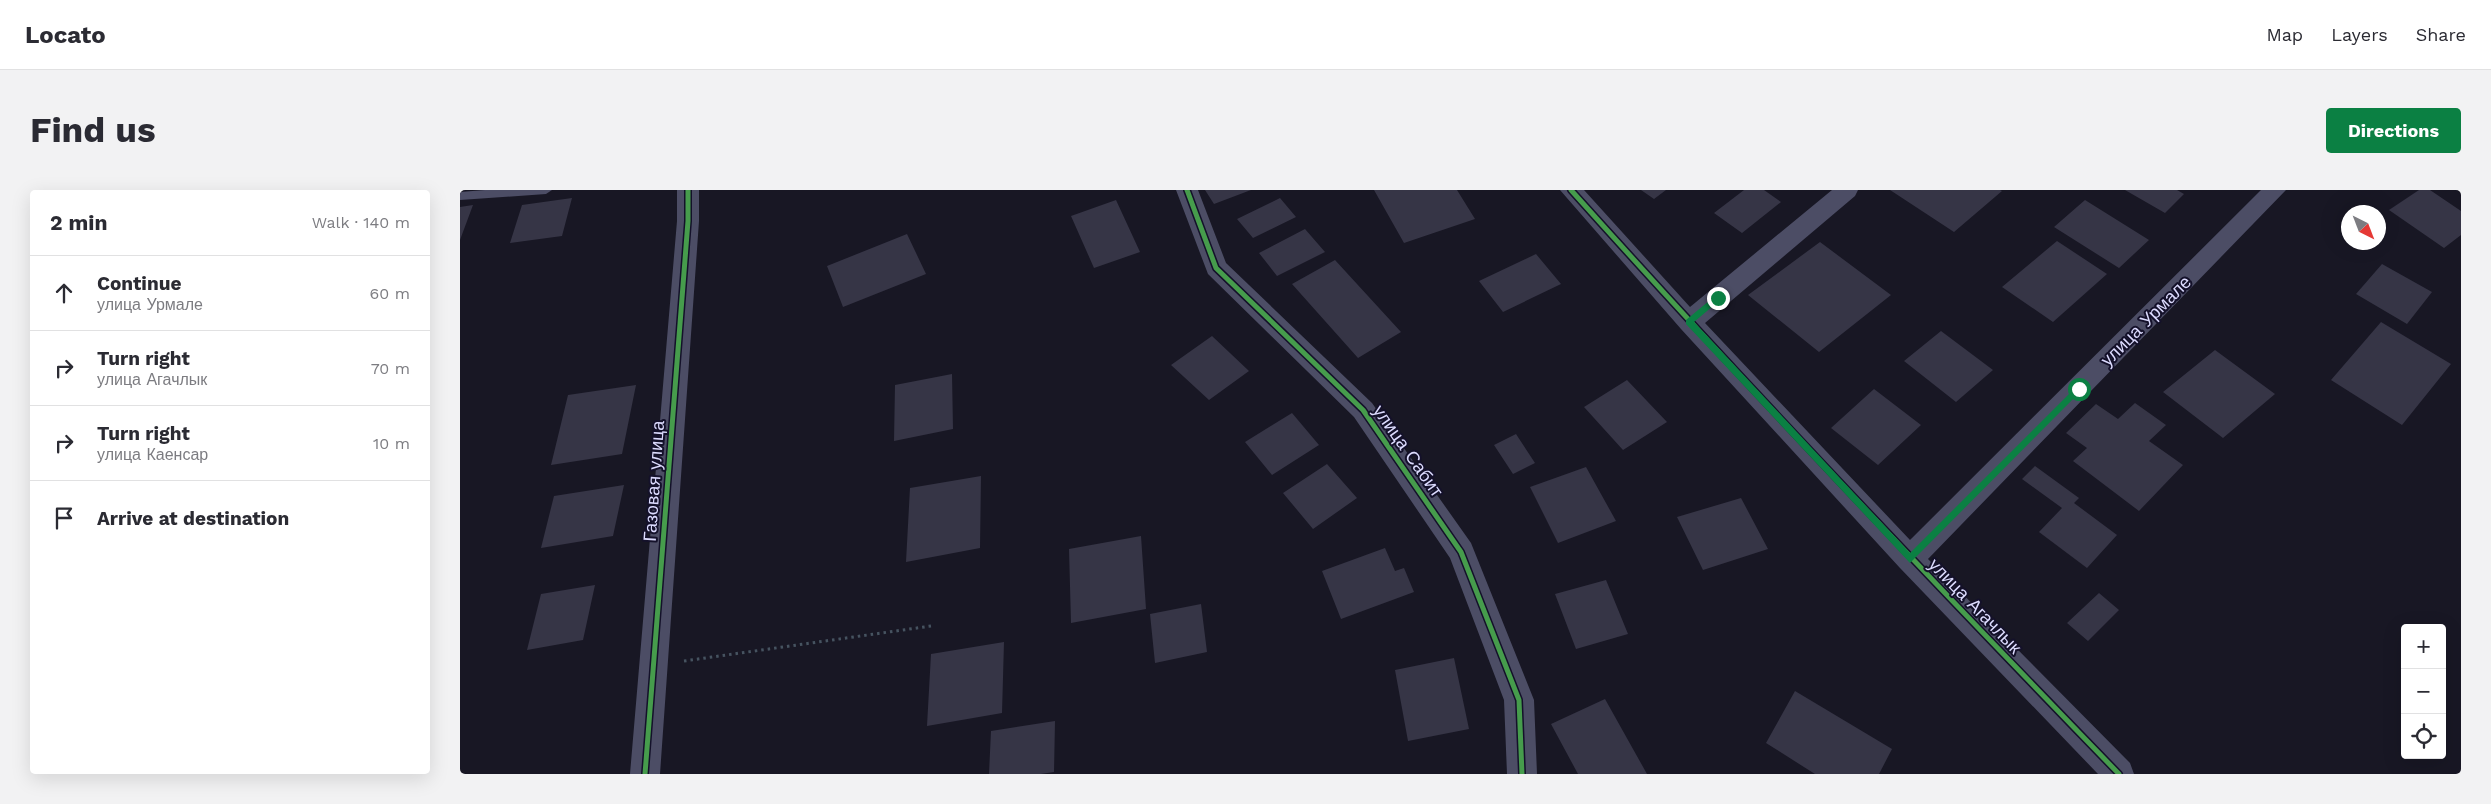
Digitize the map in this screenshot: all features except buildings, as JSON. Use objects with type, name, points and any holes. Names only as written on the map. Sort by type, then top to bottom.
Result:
[{"type":"street","name":"Газовая улица","points":[[645,774],[688,221],[688,190]]},
{"type":"street","name":"улица Сабит","points":[[1187,190],[1216,268],[1363,410],[1462,552],[1519,700],[1522,774]]},
{"type":"street","name":"улица Агачлык","points":[[1571,190],[1689,322],[1910,559],[2119,774]]},
{"type":"street","points":[[1689,322],[1847,190]]},
{"type":"street","name":"улица Урмале","points":[[1910,559],[2275,190]]},
{"type":"lane","points":[[460,196],[546,190]]},
{"type":"path","points":[[653,665],[931,626]]},
{"type":"cycle path","points":[[645,774],[688,221],[688,190]]},
{"type":"cycle path","points":[[1187,190],[1216,268],[1363,410],[1461,552],[1519,700],[1522,774]]},
{"type":"cycle path","points":[[1571,190],[1689,322],[1910,559],[2119,774]]},
{"type":"route","points":[[1718,298],[1689,322],[1910,559],[2079,389]]}]
